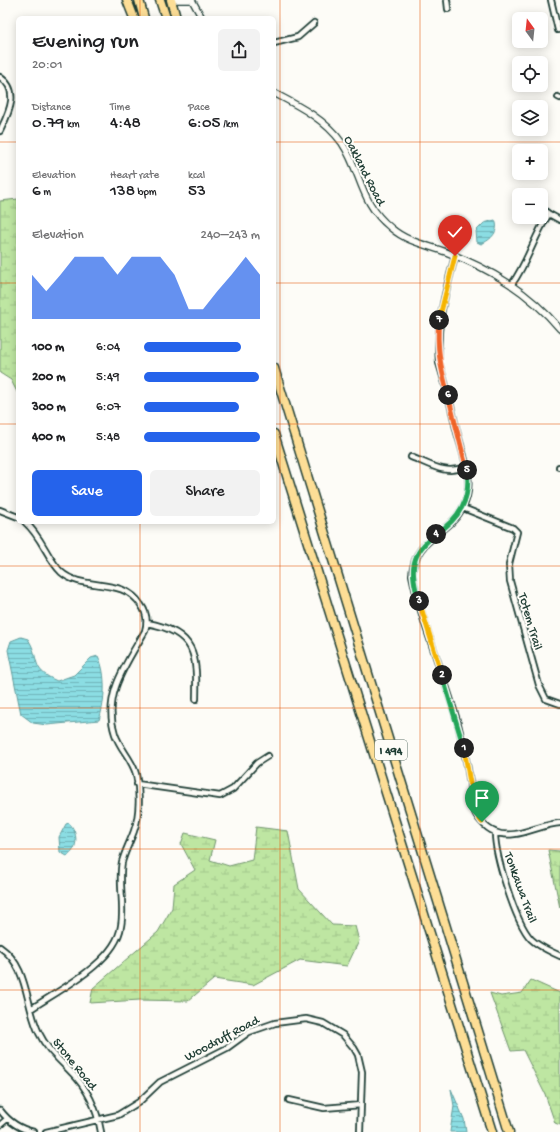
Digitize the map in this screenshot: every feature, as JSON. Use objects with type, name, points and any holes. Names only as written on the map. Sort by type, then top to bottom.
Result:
[{"type":"highway","points":[[127,0],[133,16]]},
{"type":"highway","points":[[139,0],[143,16]]},
{"type":"highway","points":[[160,0],[165,16]]},
{"type":"highway","points":[[171,0],[175,16]]},
{"type":"highway","name":"I 494","points":[[276,375],[509,1132]]},
{"type":"highway","name":"I 494","points":[[276,440],[492,1132]]},
{"type":"street","points":[[175,0],[191,0],[201,16]]},
{"type":"street","points":[[447,0],[448,9]]},
{"type":"street","points":[[551,0],[558,30]]},
{"type":"street","points":[[276,42],[298,37],[314,23]]},
{"type":"street","points":[[0,77],[8,84],[12,98],[9,112],[0,131]]},
{"type":"street","name":"Oakland Road","points":[[276,94],[314,116],[333,133],[348,154],[368,202],[384,222],[395,232],[410,240],[480,266],[512,284],[533,300],[560,329]]},
{"type":"street","points":[[512,284],[524,265],[538,230],[549,214],[560,220]]},
{"type":"street","points":[[455,256],[442,302],[438,334],[438,350],[439,363],[466,467],[468,488],[463,508],[452,522],[423,545],[415,559],[412,575],[463,743],[473,807],[482,822],[495,833],[514,834],[552,823],[560,823]]},
{"type":"street","points":[[411,458],[450,472],[466,467]]},
{"type":"street","name":"Totem Trail","points":[[463,508],[513,528],[517,532],[509,564],[510,581],[539,686],[546,699],[560,704]]},
{"type":"street","points":[[0,510],[16,516]]},
{"type":"street","points":[[27,524],[38,534],[60,571],[68,577],[115,587],[132,594],[144,609],[147,623],[146,631],[120,673],[116,684],[112,708],[115,734],[132,763],[137,784],[137,821],[122,865],[122,914],[119,937],[114,947],[98,963],[31,1009]]},
{"type":"street","points":[[147,623],[174,631],[191,648],[196,664],[196,699]]},
{"type":"street","points":[[137,784],[220,796],[234,789],[257,763],[268,756]]},
{"type":"street","name":"Tonkawa Trail","points":[[495,833],[496,847],[519,920],[531,939],[560,956]]},
{"type":"street","name":"Stone Road","points":[[0,947],[10,955],[20,970],[39,1033],[45,1044],[85,1088],[94,1105],[101,1132]]},
{"type":"street","name":"Woodruff Road","points":[[46,1132],[118,1115],[129,1109],[160,1082],[227,1048],[249,1032],[275,1023],[306,1019],[323,1023],[343,1035],[354,1048],[361,1064],[360,1132]]},
{"type":"street","points":[[289,1100],[324,1108],[361,1105]]},
{"type":"street","points":[[0,1110],[7,1119],[23,1129],[34,1132]]},
{"type":"street","points":[[0,1125],[7,1119]]},
{"type":"green space","points":[[16,199],[16,390],[11,380],[0,373],[0,201]]},
{"type":"green space","points":[[256,827],[288,831],[299,889],[332,925],[355,926],[359,941],[347,966],[300,960],[253,985],[214,979],[188,1001],[140,1000],[90,1003],[93,988],[158,932],[172,908],[174,884],[195,870],[181,844],[185,833],[215,840],[210,860],[229,866],[252,860]]},
{"type":"green space","points":[[548,850],[560,851],[560,908]]},
{"type":"green space","points":[[531,980],[560,993],[560,1125],[555,1123],[545,1094],[523,1050],[511,1051],[490,993],[501,996],[522,993]]},
{"type":"water","points":[[495,220],[496,228],[494,235],[481,244],[477,242],[476,231],[484,223]]},
{"type":"water","points":[[21,637],[28,639],[42,672],[48,677],[57,681],[74,675],[91,658],[98,656],[104,679],[104,697],[99,720],[47,725],[33,723],[21,714],[8,650],[11,641]]},
{"type":"water","points":[[69,823],[74,831],[76,840],[74,849],[67,856],[60,852],[59,837],[66,824]]},
{"type":"water","points":[[451,1089],[464,1119],[466,1132],[450,1132],[454,1106]]},
{"type":"route","points":[[455,256],[442,302],[439,320],[438,350],[439,363],[454,416],[466,467],[468,478],[467,497],[463,508],[452,522],[423,545],[418,552],[413,566],[412,575],[463,743],[470,786],[470,798],[476,815],[482,822]]}]
